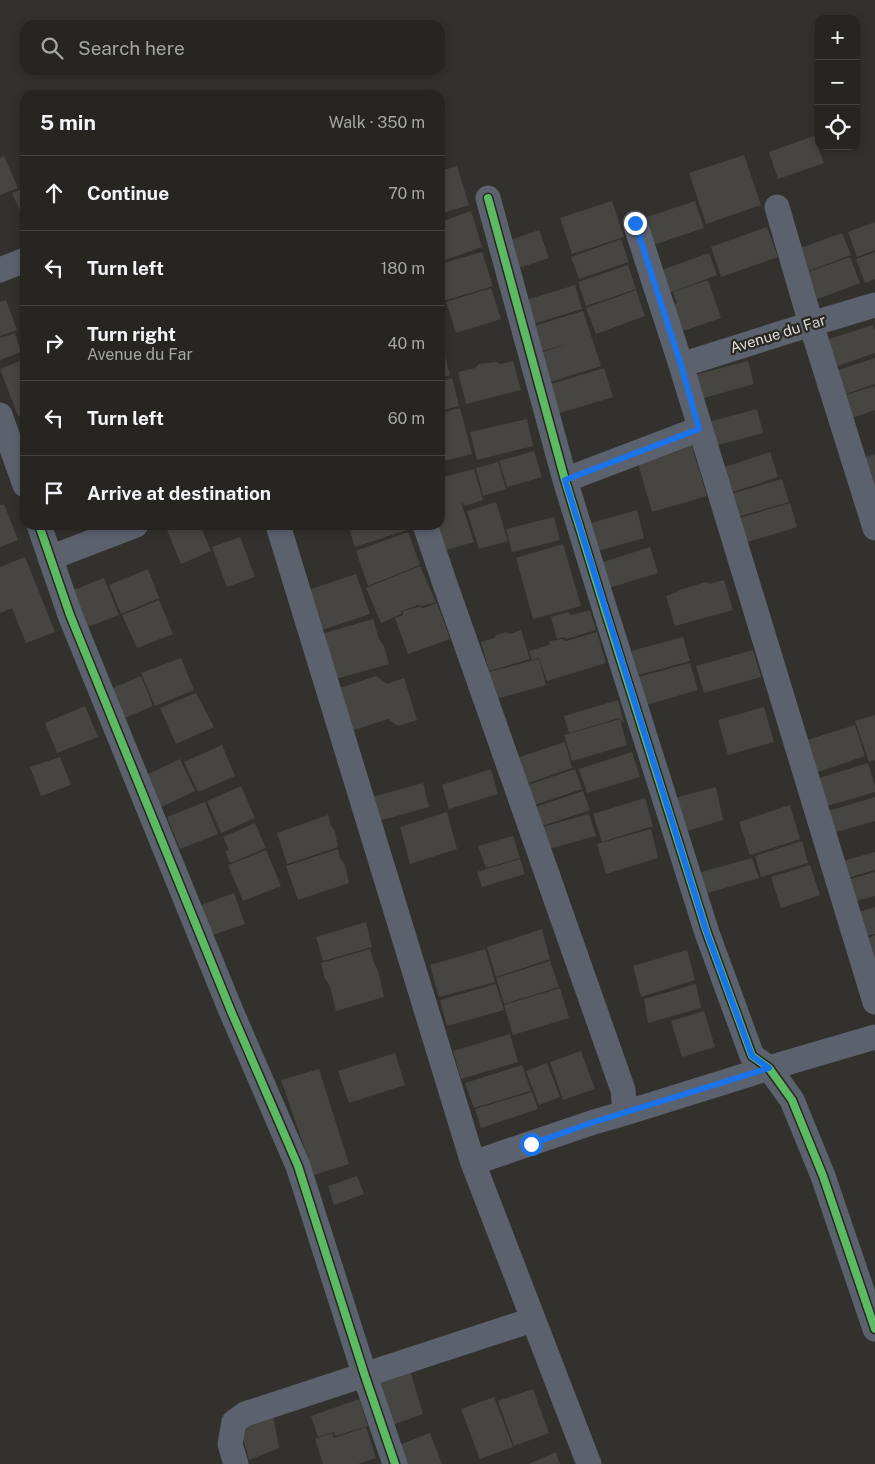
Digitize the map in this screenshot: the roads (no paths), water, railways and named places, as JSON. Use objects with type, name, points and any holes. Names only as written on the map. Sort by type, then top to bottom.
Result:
[{"type":"street","points":[[488,198],[565,480],[707,933],[752,1056],[769,1068],[796,1108],[823,1176],[875,1330]]},
{"type":"street","points":[[777,207],[811,324],[875,528]]},
{"type":"street","points":[[635,223],[681,365],[875,1002]]},
{"type":"street","points":[[0,270],[20,262]]},
{"type":"street","name":"Avenue du Far","points":[[681,365],[875,305]]},
{"type":"street","points":[[0,415],[20,471]]},
{"type":"street","points":[[565,480],[699,429]]},
{"type":"street","points":[[41,530],[70,615],[231,1011],[298,1166],[395,1464]]},
{"type":"street","points":[[50,558],[123,530]]},
{"type":"street","points":[[280,530],[473,1163],[589,1464]]},
{"type":"street","points":[[427,530],[623,1090],[624,1113]]},
{"type":"street","points":[[473,1163],[594,1122],[875,1037]]},
{"type":"street","points":[[236,1464],[230,1444],[234,1422],[246,1414],[532,1320]]}]
